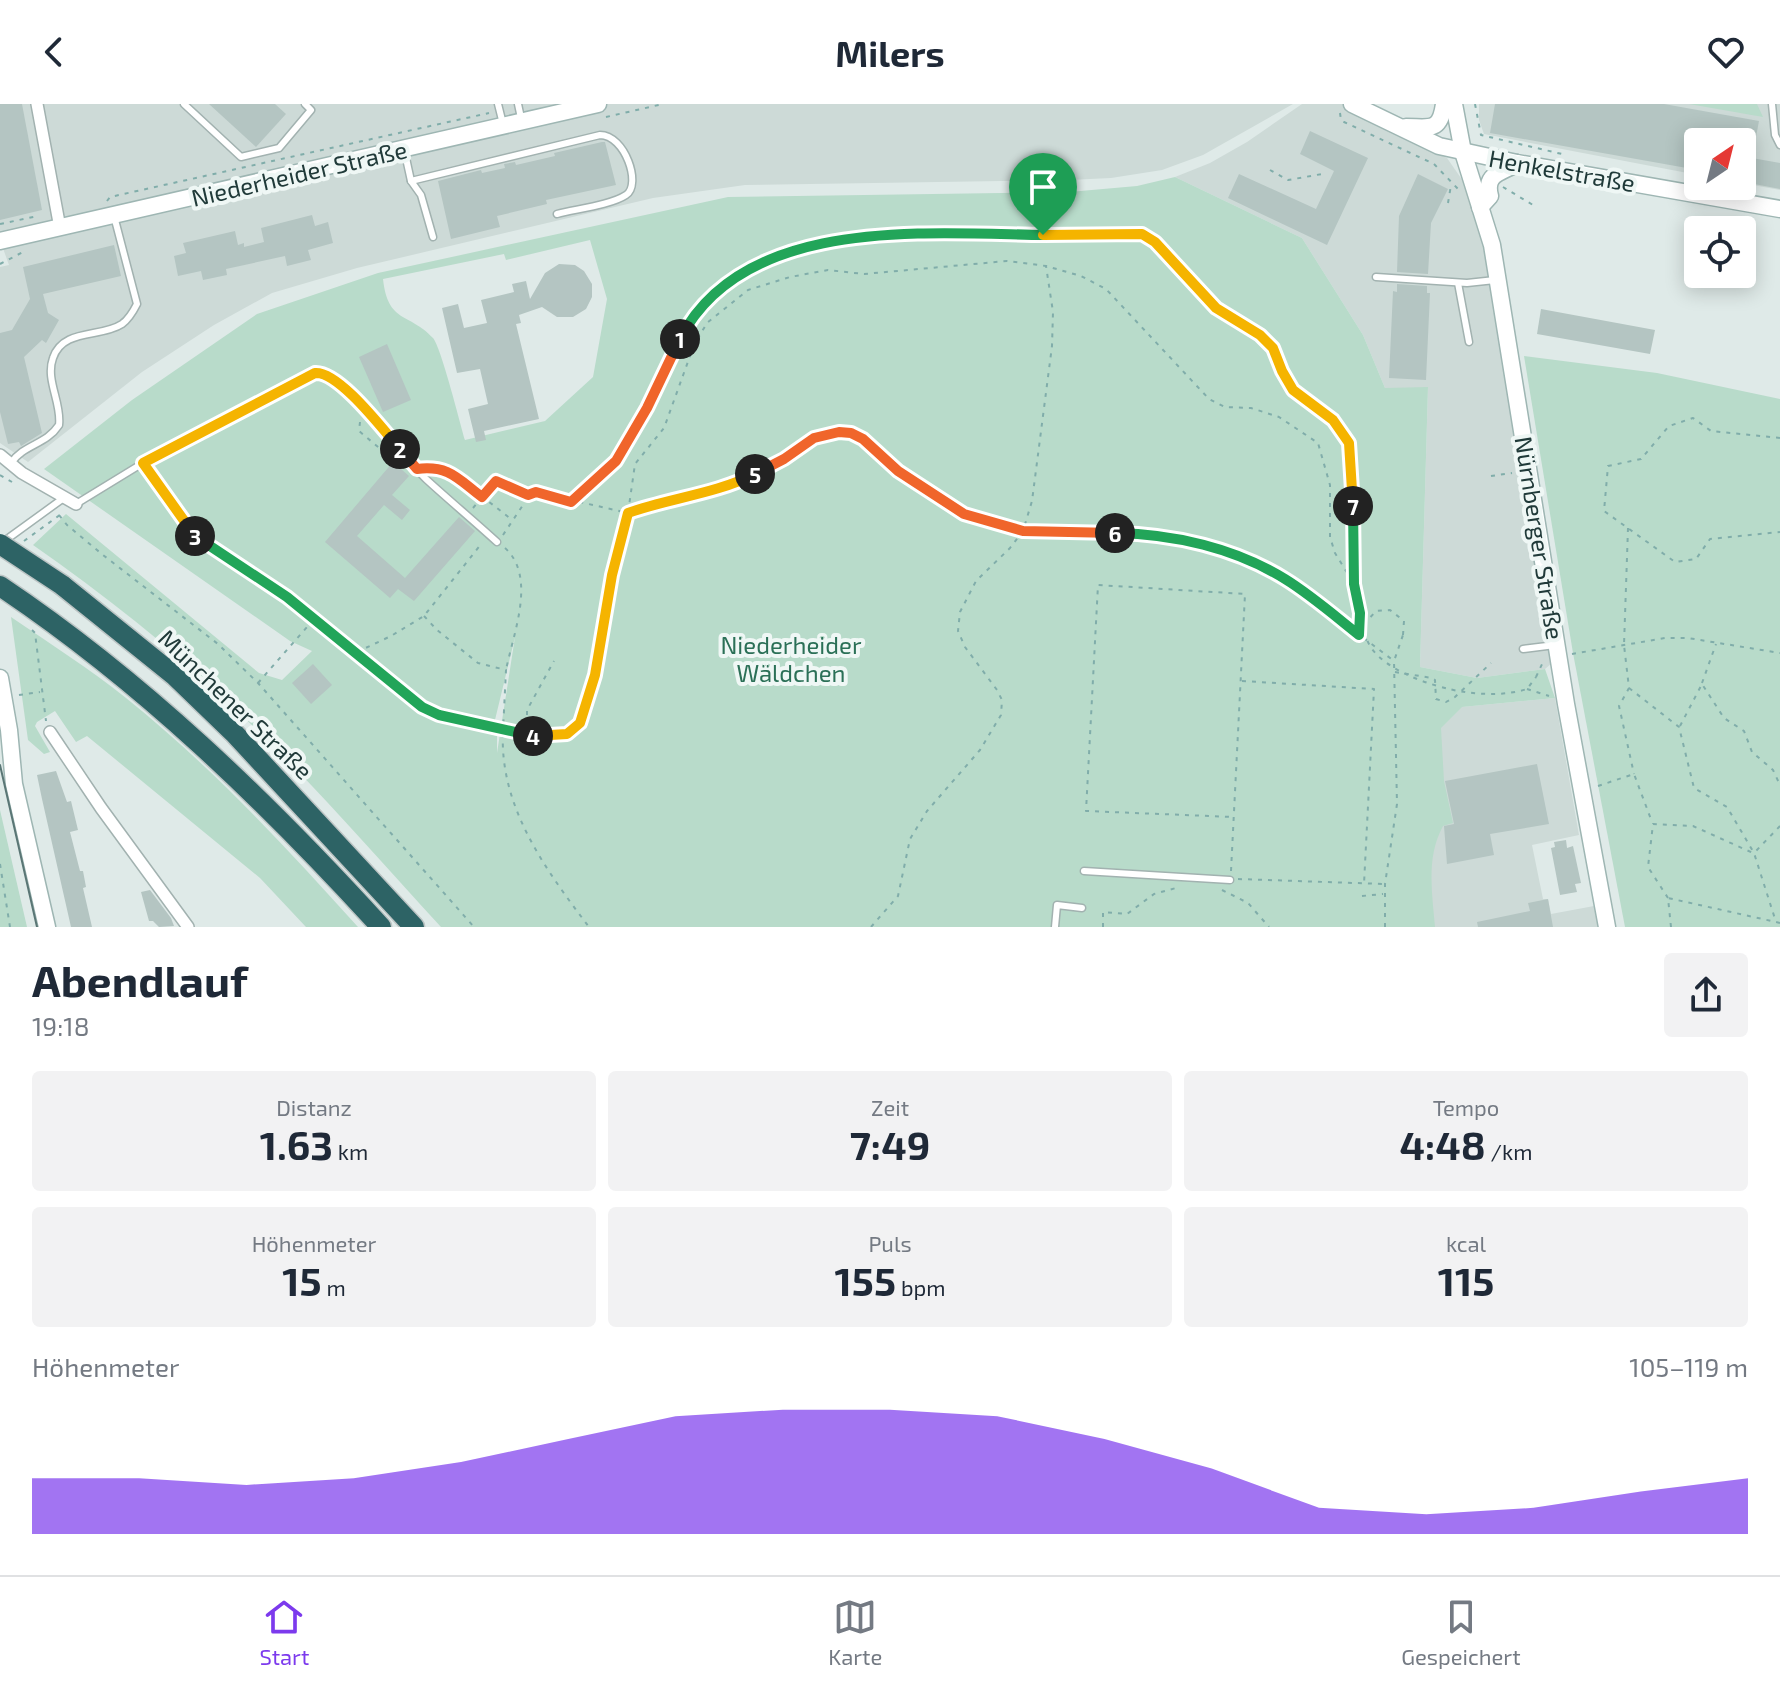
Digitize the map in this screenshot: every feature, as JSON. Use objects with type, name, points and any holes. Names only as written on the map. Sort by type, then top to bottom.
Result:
[{"type":"highway","name":"Münchener Straße","points":[[0,544],[62,585],[165,668],[234,733],[413,924]]},
{"type":"highway","points":[[0,586],[146,696],[215,757],[381,927]]},
{"type":"street","points":[[37,104],[60,228]]},
{"type":"street","name":"Niederheider Straße","points":[[0,241],[404,149],[500,114],[522,122],[598,104]]},
{"type":"street","name":"Henkelstraße","points":[[1352,104],[1439,146],[1463,152],[1780,209]]},
{"type":"street","points":[[1400,128],[1424,129],[1433,126],[1442,117],[1444,104]]},
{"type":"street","name":"Nürnberger Straße","points":[[1454,104],[1463,152],[1492,245],[1566,704],[1607,927]]},
{"type":"street","points":[[1480,207],[1490,196],[1488,183],[1494,174],[1517,163]]},
{"type":"street","points":[[0,455],[5,464],[76,504]]},
{"type":"street","points":[[0,678],[14,784],[47,927]]},
{"type":"street","points":[[50,732],[188,927]]},
{"type":"lane","points":[[184,104],[241,157],[279,148],[311,110],[305,104]]},
{"type":"lane","points":[[518,104],[522,122]]},
{"type":"lane","points":[[1772,104],[1775,135],[1780,145]]},
{"type":"lane","points":[[411,181],[609,135],[626,153],[631,190],[627,195],[609,201],[557,214]]},
{"type":"lane","points":[[404,149],[411,181],[421,195],[433,237]]},
{"type":"lane","points":[[5,464],[23,449],[43,442],[59,425],[51,371],[57,350],[71,339],[120,326],[137,304],[114,216]]},
{"type":"lane","points":[[1376,277],[1458,283],[1498,280]]},
{"type":"lane","points":[[1458,283],[1469,342]]},
{"type":"lane","points":[[76,504],[143,463],[315,373],[323,372],[365,409],[417,469],[497,542]]},
{"type":"lane","points":[[0,544],[65,497]]},
{"type":"lane","points":[[1523,649],[1558,650]]},
{"type":"lane","points":[[1084,871],[1230,880]]},
{"type":"lane","points":[[1055,927],[1057,905],[1082,908]]},
{"type":"path","points":[[1475,104],[1481,135],[1562,153]]},
{"type":"path","points":[[110,197],[481,113],[500,114]]},
{"type":"path","points":[[1341,120],[1434,164],[1451,184],[1448,203]]},
{"type":"path","points":[[1408,157],[1410,153]]},
{"type":"path","points":[[1434,164],[1436,159]]},
{"type":"path","points":[[1270,170],[1288,180],[1322,174]]},
{"type":"path","points":[[1507,183],[1503,187],[1533,205]]},
{"type":"path","points":[[0,224],[45,215]]},
{"type":"path","points":[[571,502],[616,461],[647,408],[688,323],[707,298],[762,261],[842,238],[1142,234],[1155,242],[1216,308],[1260,335],[1273,348],[1293,390],[1333,420],[1349,443],[1359,635]]},
{"type":"path","points":[[0,264],[22,252]]},
{"type":"path","points":[[143,463],[193,535],[315,618],[422,707],[439,715],[527,736],[567,734],[580,723],[595,675],[635,464],[664,428],[694,345],[707,323],[748,290],[790,277],[828,270],[864,274],[1007,261],[1046,266],[1081,276],[1106,289],[1209,399],[1225,407],[1251,408],[1279,417],[1318,443],[1330,485],[1330,537],[1335,553],[1354,584]]},
{"type":"path","points":[[871,927],[898,896],[910,839],[927,811],[980,750],[1001,715],[1002,700],[997,690],[965,647],[958,631],[960,612],[976,581],[1023,531],[1032,501],[1052,346],[1053,312],[1046,266]]},
{"type":"path","points":[[365,409],[359,431],[384,452],[395,443]]},
{"type":"path","points":[[1780,438],[1711,431],[1693,418],[1669,426],[1641,459],[1608,466],[1604,511],[1675,562],[1696,559],[1710,539],[1780,532]]},
{"type":"path","points":[[589,927],[532,848],[505,767],[506,670],[521,587],[519,566],[497,542],[528,495],[536,492],[628,513],[735,484],[784,459],[814,438],[839,432],[851,433],[863,439],[898,471],[964,514],[1023,531],[1136,534],[1203,544],[1259,565],[1286,579],[1394,661]]},
{"type":"path","points":[[417,469],[447,469],[512,520]]},
{"type":"path","points":[[1491,476],[1529,470]]},
{"type":"path","points":[[467,515],[496,481],[528,495]]},
{"type":"path","points":[[24,541],[76,504]]},
{"type":"path","points":[[60,515],[67,525],[103,555],[218,644],[258,683],[474,927]]},
{"type":"path","points":[[1628,528],[1624,645],[1629,688],[1619,706],[1634,774],[1653,824],[1648,867],[1668,898],[1671,927]]},
{"type":"path","points":[[356,652],[424,616],[488,534]]},
{"type":"path","points":[[1234,817],[1086,811],[1098,585],[1245,594],[1231,878],[1385,884]]},
{"type":"path","points":[[1385,927],[1385,884],[1397,804],[1394,672],[1394,661],[1403,635],[1404,621],[1390,610],[1373,613],[1365,626],[1366,639],[1379,657],[1423,682],[1474,693],[1510,693],[1527,689],[1566,704]]},
{"type":"path","points":[[424,616],[478,663],[506,670]]},
{"type":"path","points":[[258,683],[315,618]]},
{"type":"path","points":[[26,622],[35,633],[45,717],[50,732]]},
{"type":"path","points":[[1558,650],[1688,638],[1780,653]]},
{"type":"path","points":[[1679,727],[1702,684],[1716,643]]},
{"type":"path","points":[[527,736],[527,710],[554,661]]},
{"type":"path","points":[[1394,672],[1432,678],[1435,680],[1436,699],[1446,702],[1491,663]]},
{"type":"path","points":[[1527,689],[1536,677]]},
{"type":"path","points":[[1241,681],[1374,689],[1364,884]]},
{"type":"path","points":[[1702,684],[1724,718],[1744,731],[1752,752],[1773,770],[1780,785]]},
{"type":"path","points":[[1629,688],[1679,727],[1694,788],[1727,807],[1754,853],[1778,922]]},
{"type":"path","points":[[4,697],[42,692]]},
{"type":"path","points":[[1598,786],[1634,774]]},
{"type":"path","points":[[1653,824],[1693,826],[1754,853]]},
{"type":"path","points":[[1754,853],[1780,826]]},
{"type":"path","points":[[0,864],[10,927]]},
{"type":"path","points":[[1082,908],[1127,914],[1154,894],[1184,886]]},
{"type":"path","points":[[1215,888],[1248,903],[1269,927]]},
{"type":"path","points":[[1362,896],[1385,894]]},
{"type":"path","points":[[1668,898],[1778,922]]},
{"type":"path","points":[[1103,912],[1103,927]]},
{"type":"shaded area","points":[[0,104],[1293,104],[1203,155],[1162,170],[1111,178],[1069,180],[745,185],[653,198],[357,268],[272,293],[214,325],[142,372],[28,462],[0,443],[0,267],[9,265],[0,240]]},
{"type":"shaded area","points":[[1302,104],[1344,104],[1447,158],[1463,181],[1493,272],[1558,658],[1545,669],[1477,678],[1420,667],[1428,388],[1385,388],[1363,335],[1302,238],[1175,177],[1210,163],[1247,142]]},
{"type":"shaded area","points":[[1479,104],[1780,104],[1780,190],[1756,186],[1756,128],[1684,128],[1684,172],[1484,134],[1479,120]]},
{"type":"shaded area","points":[[1555,698],[1579,835],[1532,845],[1543,899],[1548,899],[1551,914],[1594,906],[1598,927],[1405,927],[1416,704],[1462,707]]},
{"type":"green space","points":[[1689,104],[1757,104],[1763,117]]},
{"type":"green space","name":"Niederheider Wäldchen","points":[[1175,177],[1302,238],[1363,335],[1385,388],[1428,387],[1420,667],[1477,678],[1545,669],[1555,698],[1462,707],[1441,728],[1444,781],[1453,823],[1443,826],[1434,850],[1435,927],[441,927],[313,787],[209,684],[136,622],[33,545],[66,514],[259,673],[282,680],[312,651],[290,641],[44,469],[132,400],[257,314],[378,273],[728,197],[1069,192],[1137,186]],"holes":[[[590,240],[607,299],[593,377],[545,421],[465,440],[433,338],[395,311],[383,279],[504,254],[506,260]],[[319,625],[426,705],[494,724],[515,637],[497,753],[497,736],[426,715]]]},
{"type":"green space","points":[[1524,356],[1657,373],[1780,399],[1780,927],[1625,927],[1573,653]]},
{"type":"green space","points":[[11,617],[112,687],[158,724],[218,779],[358,927],[306,927],[260,878],[87,736],[76,742],[55,711],[35,726],[50,752],[44,754],[28,740]]},
{"type":"green space","points":[[0,810],[27,927],[0,927]]},
{"type":"building","points":[[0,104],[22,104],[42,210],[0,220]]},
{"type":"building","points":[[209,104],[275,104],[286,114],[256,147]]},
{"type":"building","points":[[1495,104],[1664,104],[1759,121],[1756,137],[1756,128],[1684,128],[1684,168],[1490,133]]},
{"type":"building","points":[[1310,131],[1368,158],[1327,245],[1228,198],[1239,174],[1316,209],[1334,171],[1300,154]]},
{"type":"building","points":[[605,142],[616,185],[546,200],[547,204],[497,216],[500,227],[451,239],[438,181],[481,170],[482,173],[505,168],[504,164],[515,162],[516,165]]},
{"type":"building","points":[[1756,159],[1780,163],[1780,189],[1756,184]]},
{"type":"building","points":[[1418,174],[1448,189],[1431,223],[1428,274],[1397,272],[1399,216]]},
{"type":"building","points":[[312,215],[315,226],[328,222],[333,243],[308,250],[311,260],[287,266],[285,256],[226,269],[227,275],[203,280],[201,271],[178,276],[174,256],[186,253],[183,243],[235,231],[238,245],[244,243],[244,247],[264,242],[261,228]]},
{"type":"building","points":[[114,245],[121,276],[43,294],[48,313],[59,320],[46,343],[42,340],[24,357],[42,433],[21,446],[19,442],[8,444],[0,412],[0,333],[12,330],[30,299],[23,267]]},
{"type":"building","points":[[559,264],[575,265],[584,271],[592,284],[592,297],[586,309],[573,317],[557,317],[542,307],[519,315],[521,323],[516,324],[539,419],[484,431],[486,440],[476,442],[468,409],[488,404],[480,369],[457,373],[442,308],[458,304],[464,328],[487,323],[481,300],[514,292],[512,284],[526,281],[530,299],[545,273]]},
{"type":"building","points":[[1397,284],[1427,286],[1427,293],[1430,293],[1426,380],[1389,378],[1393,291],[1397,292]]},
{"type":"building","points":[[1541,309],[1655,330],[1650,354],[1537,334]]},
{"type":"building","points":[[387,344],[411,400],[383,412],[359,357]]},
{"type":"building","points":[[393,462],[409,476],[392,495],[410,510],[402,520],[384,505],[357,536],[405,578],[459,517],[475,531],[414,601],[398,589],[390,598],[325,542]]},
{"type":"building","points":[[313,664],[332,685],[311,704],[292,683]]},
{"type":"building","points":[[1537,764],[1549,824],[1490,834],[1494,855],[1447,864],[1444,826],[1454,824],[1445,781]]},
{"type":"building","points":[[56,771],[67,802],[71,801],[78,830],[70,832],[80,871],[83,871],[86,887],[83,888],[92,927],[71,927],[37,775]]},
{"type":"building","points":[[1566,840],[1567,848],[1573,846],[1581,883],[1575,884],[1577,892],[1560,895],[1551,848],[1555,847],[1554,842]]},
{"type":"building","points":[[150,890],[174,926],[159,927],[149,921],[141,892]]},
{"type":"building","points":[[1548,899],[1553,927],[1478,927],[1477,922],[1530,911],[1528,903]]},
{"type":"tram line","points":[[0,765],[37,927]]},
{"type":"route","points":[[1129,233],[1142,234],[1155,242],[1216,308],[1260,335],[1273,348],[1293,390],[1333,420],[1349,443],[1359,635],[1286,579],[1259,565],[1203,544],[1136,534],[1023,531],[964,514],[898,471],[863,439],[839,432],[814,438],[784,459],[735,484],[628,513],[612,575],[595,675],[580,723],[567,734],[527,736],[439,715],[422,707],[315,618],[193,535],[143,463],[315,373],[323,372],[365,409],[417,469],[447,469],[482,497],[496,481],[528,495],[536,492],[571,502],[616,461],[647,408],[688,323],[707,298],[762,261],[842,238],[1043,235],[1119,236],[1129,233]]}]
